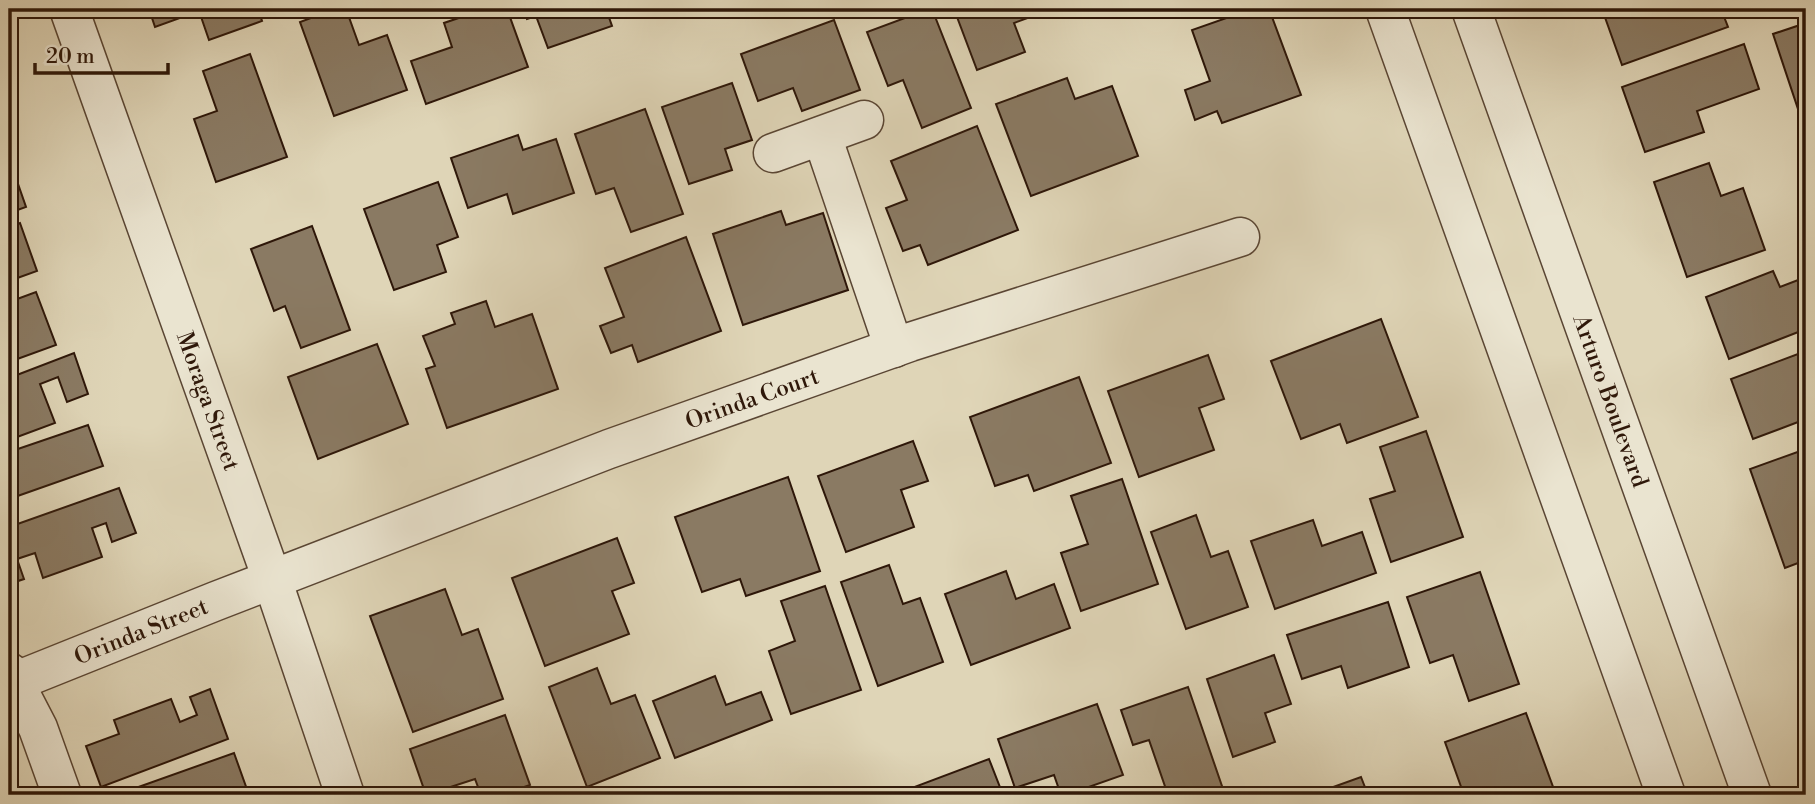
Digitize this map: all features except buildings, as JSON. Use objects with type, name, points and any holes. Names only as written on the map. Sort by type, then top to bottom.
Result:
[{"type":"street","name":"Moraga Street","points":[[69,9],[272,579],[345,795]]},
{"type":"street","points":[[1385,9],[1666,795]]},
{"type":"street","name":"Arturo Boulevard","points":[[1471,9],[1752,795]]},
{"type":"street","points":[[773,153],[864,120]]},
{"type":"street","points":[[822,136],[894,348]]},
{"type":"street","name":"Orinda Court","points":[[272,579],[609,449],[894,348],[1240,237]]},
{"type":"street","name":"Orinda Street","points":[[11,679],[272,579]]},
{"type":"street","points":[[11,679],[38,728],[62,795]]}]
